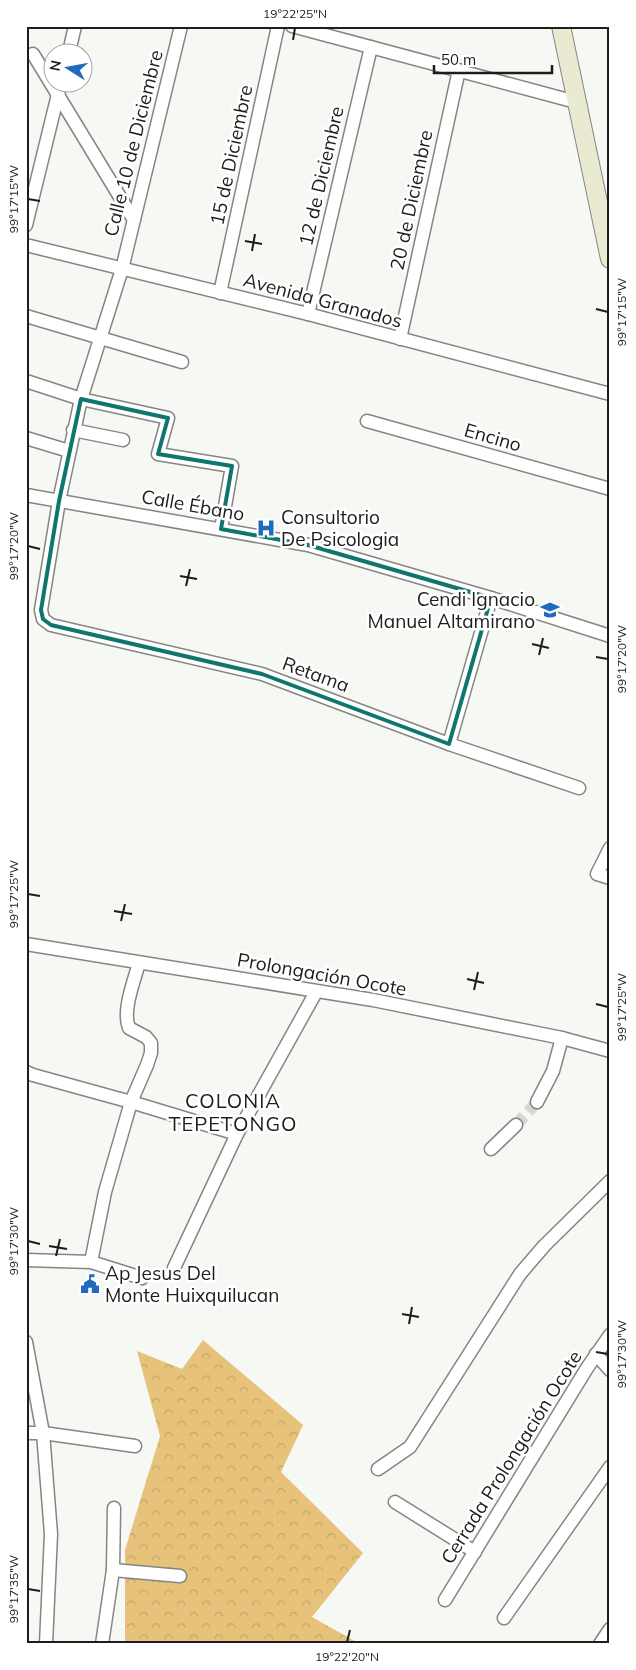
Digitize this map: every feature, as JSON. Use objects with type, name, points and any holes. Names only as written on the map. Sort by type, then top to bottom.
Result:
[{"type":"street","points":[[71,42],[75,26]]},
{"type":"street","name":"Calle 10 de Diciembre","points":[[41,610],[73,430],[122,269],[181,26]]},
{"type":"street","name":"15 de Diciembre","points":[[220,293],[278,26]]},
{"type":"street","points":[[292,26],[576,102]]},
{"type":"street","points":[[561,26],[610,259]]},
{"type":"street","name":"12 de Diciembre","points":[[308,314],[371,47]]},
{"type":"street","points":[[33,54],[134,220]]},
{"type":"street","name":"20 de Diciembre","points":[[400,339],[459,70]]},
{"type":"street","points":[[26,225],[59,92]]},
{"type":"street","name":"Avenida Granados","points":[[26,245],[308,314],[610,394]]},
{"type":"street","points":[[26,316],[182,362]]},
{"type":"street","points":[[26,381],[81,399],[168,418],[158,454],[232,466],[221,529]]},
{"type":"street","name":"Encino","points":[[367,422],[610,489]]},
{"type":"street","points":[[73,430],[123,440]]},
{"type":"street","points":[[26,438],[69,451]]},
{"type":"street","name":"Calle Ébano","points":[[26,495],[308,545],[491,598],[610,636]]},
{"type":"street","points":[[449,744],[491,598]]},
{"type":"street","name":"Retama","points":[[41,610],[43,619],[51,625],[262,674],[449,744],[579,788]]},
{"type":"street","points":[[610,848],[598,874],[610,878]]},
{"type":"street","name":"Prolongación Ocote","points":[[26,944],[373,1000],[562,1038],[610,1051]]},
{"type":"street","points":[[91,1262],[105,1192],[131,1102],[148,1065],[151,1053],[151,1043],[146,1037],[129,1028],[126,1021],[126,1012],[138,963]]},
{"type":"street","points":[[174,1268],[237,1134],[316,992]]},
{"type":"street","points":[[537,1102],[553,1071],[562,1038]]},
{"type":"street","points":[[26,1072],[237,1134]]},
{"type":"street","points":[[491,1149],[516,1125]]},
{"type":"street","points":[[378,1468],[410,1447],[520,1274],[544,1246],[610,1181]]},
{"type":"street","points":[[26,1260],[91,1262],[142,1278]]},
{"type":"street","name":"Cerrada Prolongación Ocote","points":[[445,1600],[596,1354],[610,1335]]},
{"type":"street","points":[[26,1342],[43,1433],[52,1534],[46,1644]]},
{"type":"street","points":[[596,1354],[610,1370]]},
{"type":"street","points":[[26,1433],[43,1433],[135,1446]]},
{"type":"street","points":[[504,1618],[610,1467]]},
{"type":"street","points":[[395,1502],[474,1552]]},
{"type":"street","points":[[102,1644],[113,1570],[114,1508]]},
{"type":"street","points":[[113,1570],[180,1576]]},
{"type":"street","points":[[600,1644],[610,1629]]},
{"type":"highlighted area","points":[[81,399],[168,418],[158,454],[232,466],[221,529],[308,545],[491,598],[449,744],[262,674],[51,625],[43,619],[41,610],[59,501]]},
{"type":"green space","points":[[203,1340],[303,1425],[281,1472],[363,1553],[312,1617],[360,1644],[125,1644],[125,1550],[160,1436],[137,1351],[182,1369]]},
{"type":"tunnel","points":[[516,1125],[537,1102]]},
{"type":"place","name":"Consultorio De Psicologia","points":[[266,528]]},
{"type":"place","name":"Cendi Ignacio Manuel Altamirano","points":[[550,610]]},
{"type":"place","name":"Ap Jesus Del Monte Huixquilucan","points":[[90,1284]]},
{"type":"district","name":"COLONIA TEPETONGO","points":[[233,1112]]}]
